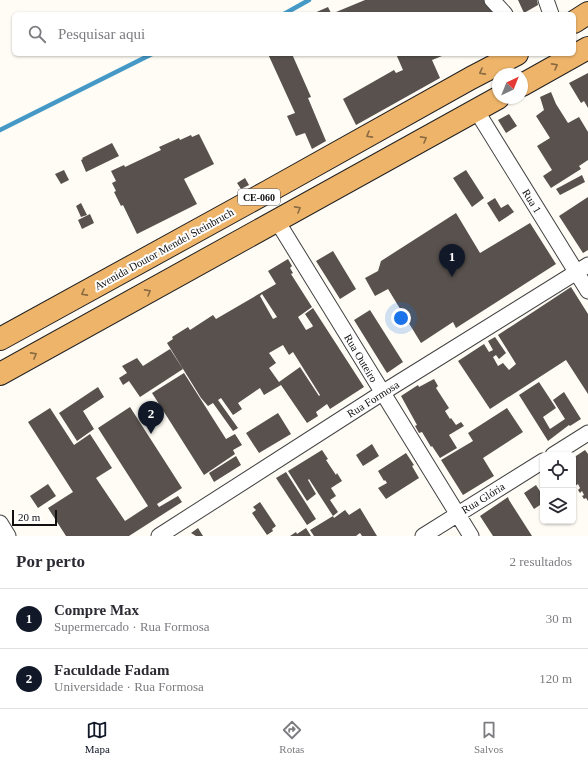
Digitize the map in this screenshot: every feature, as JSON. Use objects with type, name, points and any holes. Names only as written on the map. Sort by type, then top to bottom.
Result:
[{"type":"highway","points":[[576,21],[588,14]]},
{"type":"highway","points":[[576,55],[588,48]]},
{"type":"highway","name":"Avenida Doutor Mendel Steinbruch","points":[[0,339],[513,56]]},
{"type":"highway","points":[[528,81],[573,56]]},
{"type":"highway","name":"CE-060","points":[[0,374],[492,101]]},
{"type":"street","points":[[492,0],[503,12]]},
{"type":"street","points":[[546,0],[550,12]]},
{"type":"street","name":"Rua 1","points":[[476,110],[582,269],[588,291]]},
{"type":"street","name":"Rua Outeiro","points":[[277,221],[471,536]]},
{"type":"street","name":"Rua Formosa","points":[[159,536],[382,393],[582,269]]},
{"type":"street","points":[[558,452],[588,433]]},
{"type":"street","name":"Rua Glória","points":[[423,536],[540,463]]},
{"type":"street","points":[[0,523],[8,536]]},
{"type":"building","points":[[365,0],[485,0],[493,12],[336,12]]},
{"type":"building","points":[[518,0],[537,0],[538,5],[524,12]]},
{"type":"building","points":[[328,7],[330,12],[317,12]]},
{"type":"building","points":[[269,56],[293,56],[311,97],[308,98],[326,141],[312,149],[305,133],[296,136],[287,116],[295,113]]},
{"type":"building","points":[[397,56],[442,56],[432,60],[440,78],[356,125],[343,99],[394,70],[396,73],[403,70]]},
{"type":"building","points":[[588,73],[588,108],[584,101],[581,103],[569,83]]},
{"type":"building","points":[[551,92],[556,104],[568,123],[579,117],[588,132],[588,160],[579,166],[581,169],[551,188],[543,176],[552,170],[537,146],[550,138],[536,116],[544,110],[540,97]]},
{"type":"building","points":[[509,114],[517,126],[506,133],[498,120]]},
{"type":"building","points":[[199,134],[214,164],[184,179],[197,204],[137,234],[123,205],[121,206],[114,192],[116,191],[112,183],[116,181],[111,171],[124,165],[125,167],[161,150],[159,147],[179,138],[180,140],[191,135],[192,137]]},
{"type":"building","points":[[112,143],[119,156],[86,172],[81,160],[83,159],[82,158]]},
{"type":"building","points":[[64,170],[69,180],[61,184],[55,174]]},
{"type":"building","points":[[466,170],[484,198],[472,207],[453,178]]},
{"type":"building","points":[[582,175],[585,182],[560,195],[556,189]]},
{"type":"building","points":[[245,178],[249,185],[241,189],[237,183]]},
{"type":"building","points":[[588,197],[588,250],[583,253],[559,216]]},
{"type":"building","points":[[495,198],[501,208],[508,204],[514,212],[499,222],[487,203]]},
{"type":"building","points":[[81,203],[87,215],[81,217],[76,206]]},
{"type":"building","points":[[456,213],[480,253],[530,223],[556,264],[456,328],[453,322],[421,343],[388,289],[375,296],[365,278],[378,271],[381,261]]},
{"type":"building","points":[[90,214],[94,223],[82,229],[78,220]]},
{"type":"building","points":[[333,251],[356,289],[340,299],[316,261]]},
{"type":"building","points":[[288,259],[292,266],[290,268],[293,273],[291,274],[312,307],[298,317],[306,330],[312,327],[313,326],[305,314],[313,308],[364,387],[330,409],[327,404],[316,412],[318,416],[307,423],[281,385],[264,395],[260,388],[238,403],[242,409],[233,415],[221,398],[218,400],[238,428],[233,431],[213,403],[208,406],[201,398],[167,343],[173,339],[172,337],[188,327],[190,330],[213,315],[216,319],[276,284],[268,271]],"holes":[[[262,294],[277,317],[273,319],[260,296]],[[283,345],[289,355],[293,352],[320,395],[319,396],[300,367],[279,382],[269,368],[276,363],[269,353]]]},
{"type":"building","points":[[571,287],[588,314],[588,394],[566,360],[490,409],[458,361],[484,344],[489,352],[493,350],[488,341],[495,337],[506,353],[499,359],[496,355],[493,357],[498,366],[503,363],[509,370],[516,364],[498,335]]},
{"type":"building","points":[[370,310],[403,362],[387,373],[354,320]]},
{"type":"building","points":[[170,349],[183,369],[140,397],[129,381],[123,385],[119,378],[127,373],[122,366],[137,358],[143,366]]},
{"type":"building","points":[[184,373],[226,439],[235,434],[242,445],[233,450],[235,454],[204,475],[152,393]]},
{"type":"building","points":[[434,379],[438,386],[436,388],[449,408],[445,411],[450,419],[451,418],[456,425],[461,422],[464,426],[449,435],[457,448],[440,458],[422,432],[419,433],[415,426],[417,425],[401,396],[418,385],[419,387]]},
{"type":"building","points":[[539,382],[556,408],[543,417],[550,429],[565,419],[553,400],[564,392],[581,419],[570,426],[569,425],[548,441],[519,395]]},
{"type":"building","points":[[98,387],[104,397],[83,411],[94,429],[77,441],[59,413]]},
{"type":"building","points":[[130,407],[182,488],[157,504],[159,507],[178,496],[182,502],[129,536],[66,536],[48,508],[73,492],[28,422],[50,408],[74,445],[90,434],[112,468],[96,478],[125,521],[148,506],[98,428]]},
{"type":"building","points":[[507,408],[523,432],[483,458],[494,476],[463,495],[441,460],[473,441],[468,433]]},
{"type":"building","points":[[278,413],[291,434],[259,453],[246,433]]},
{"type":"building","points":[[372,444],[379,456],[363,466],[356,455]]},
{"type":"building","points":[[322,450],[328,459],[326,460],[342,481],[331,488],[336,496],[330,500],[338,512],[333,516],[309,479],[308,480],[316,494],[307,501],[288,471]]},
{"type":"building","points":[[585,450],[588,454],[588,501],[582,496],[584,495],[582,491],[580,493],[578,490],[580,488],[578,484],[576,485],[576,456]]},
{"type":"building","points":[[406,453],[414,465],[412,466],[419,478],[386,499],[378,488],[387,483],[378,471]]},
{"type":"building","points":[[236,456],[241,465],[214,482],[209,473]]},
{"type":"building","points":[[286,472],[316,519],[307,525],[276,478]]},
{"type":"building","points":[[48,484],[56,496],[38,508],[30,496]]},
{"type":"building","points":[[536,485],[540,491],[540,505],[534,509],[524,493]]},
{"type":"building","points":[[508,497],[532,536],[493,536],[480,516]]},
{"type":"building","points":[[260,502],[276,526],[272,529],[273,531],[267,535],[252,513],[256,510],[253,507]]},
{"type":"building","points":[[360,508],[377,536],[362,536],[360,533],[356,536],[314,536],[310,530],[333,516],[334,518],[345,510],[349,515]]},
{"type":"building","points":[[198,528],[203,536],[196,536],[191,533]]},
{"type":"building","points":[[306,528],[311,536],[290,536],[296,532],[297,534]]},
{"type":"waterway","points":[[288,12],[309,0]]},
{"type":"waterway","points":[[0,130],[148,56]]},
{"type":"place","name":"Compre Max","points":[[452,277]]},
{"type":"place","name":"Faculdade Fadam","points":[[151,434]]}]
